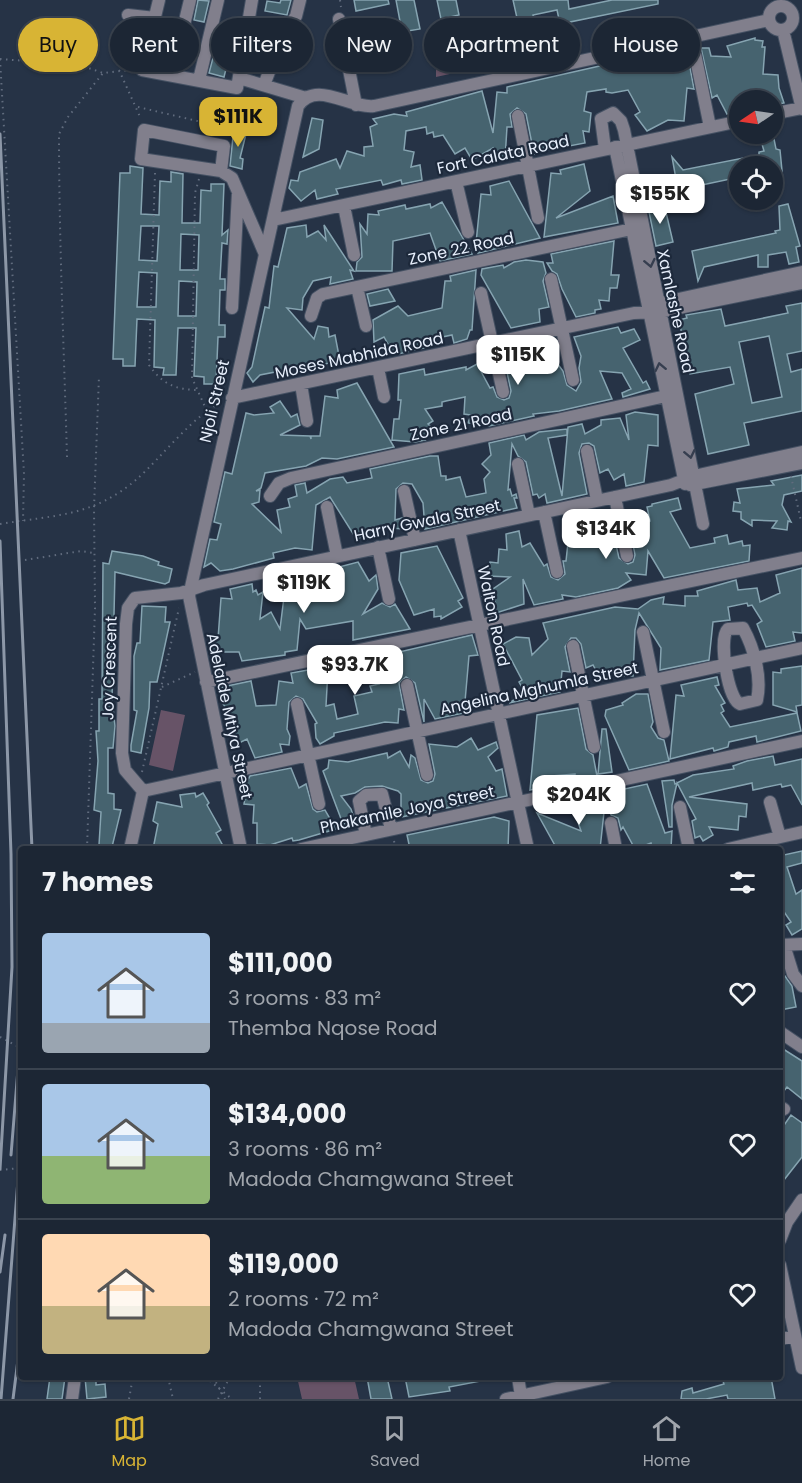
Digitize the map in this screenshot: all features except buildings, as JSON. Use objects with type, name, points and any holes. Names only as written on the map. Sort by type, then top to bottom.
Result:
[{"type":"street","points":[[128,15],[155,18],[159,0]]},
{"type":"street","points":[[186,18],[190,0]]},
{"type":"street","points":[[199,80],[218,0]]},
{"type":"street","points":[[238,83],[252,0]]},
{"type":"street","points":[[264,85],[282,38],[292,24],[300,0]]},
{"type":"street","points":[[778,3],[797,19],[783,30],[773,27],[769,20],[772,10],[778,3]]},
{"type":"street","points":[[153,72],[199,80],[264,85],[306,98],[313,95],[330,96],[356,105],[374,106],[769,20]]},
{"type":"street","points":[[783,30],[802,108],[783,112]]},
{"type":"street","points":[[349,72],[356,105]]},
{"type":"street","points":[[699,72],[710,127]]},
{"type":"street","name":"Njoli Street","points":[[186,591],[297,111],[306,98]]},
{"type":"street","points":[[518,116],[538,218]]},
{"type":"street","name":"Fort Calata Road","points":[[273,220],[729,123]]},
{"type":"street","points":[[220,171],[224,146],[144,130],[140,158],[220,171],[232,178],[264,252]]},
{"type":"street","name":"Xamlashe Road","points":[[615,147],[632,229],[653,309],[666,396],[690,481]]},
{"type":"street","name":"Xamlashe Road","points":[[615,147],[690,481]]},
{"type":"street","points":[[456,181],[468,232]]},
{"type":"street","points":[[232,308],[238,188]]},
{"type":"street","points":[[344,206],[354,255]]},
{"type":"street","name":"Zone 22 Road","points":[[311,316],[320,296],[632,229]]},
{"type":"street","name":"Moses Mabhida Road","points":[[231,400],[653,309],[802,273]]},
{"type":"street","points":[[552,279],[573,380]]},
{"type":"street","name":"Moses Mabhida Road","points":[[653,309],[802,284]]},
{"type":"street","points":[[357,287],[366,326]]},
{"type":"street","points":[[481,293],[503,392]]},
{"type":"street","points":[[378,368],[384,397]]},
{"type":"street","points":[[301,384],[307,421]]},
{"type":"street","name":"Zone 21 Road","points":[[270,496],[279,483],[291,478],[666,396]]},
{"type":"street","points":[[587,451],[597,500]]},
{"type":"street","name":"Harry Gwala Street","points":[[186,591],[378,547],[690,481],[802,452]]},
{"type":"street","name":"Harry Gwala Street","points":[[690,481],[802,463]]},
{"type":"street","points":[[518,464],[529,515]]},
{"type":"street","points":[[690,481],[703,524]]},
{"type":"street","points":[[404,491],[415,540]]},
{"type":"street","points":[[615,497],[627,556]]},
{"type":"street","points":[[327,507],[337,556]]},
{"type":"street","points":[[544,512],[557,572]]},
{"type":"street","name":"Walton Road","points":[[459,530],[527,846]]},
{"type":"street","points":[[378,547],[389,599]]},
{"type":"street","points":[[205,676],[500,623],[802,558]]},
{"type":"street","name":"Adelaide Mtiya Street","points":[[186,591],[240,846]]},
{"type":"street","name":"Joy Crescent","points":[[141,789],[124,770],[122,753],[128,608],[130,602],[140,597],[186,591]]},
{"type":"street","points":[[742,628],[756,659],[759,693],[754,701],[736,703],[725,665],[724,634],[728,629],[742,628]]},
{"type":"street","points":[[643,632],[664,732]]},
{"type":"street","points":[[573,646],[594,747]]},
{"type":"street","name":"Angelina Mghumla Street","points":[[141,789],[802,648]]},
{"type":"street","points":[[408,685],[427,775]]},
{"type":"street","points":[[297,704],[319,804]]},
{"type":"street","name":"Phakamile Joya Street","points":[[315,846],[366,835],[392,833],[518,802],[802,741]]},
{"type":"street","points":[[131,846],[141,789]]},
{"type":"street","points":[[366,835],[359,801],[366,795],[382,794],[392,833]]},
{"type":"street","points":[[770,802],[780,837]]},
{"type":"street","points":[[680,807],[688,846]]},
{"type":"street","points":[[610,823],[615,846]]},
{"type":"street","points":[[742,846],[802,832]]},
{"type":"street","points":[[793,943],[793,974],[802,986]]},
{"type":"street","points":[[783,1034],[802,1047]]},
{"type":"street","points":[[783,1232],[802,1200]]},
{"type":"street","points":[[783,1279],[802,1368]]},
{"type":"street","points":[[783,1338],[795,1336]]},
{"type":"street","points":[[72,1399],[75,1380]]},
{"type":"street","points":[[517,1380],[513,1398],[594,1380]]},
{"type":"path","points":[[23,521],[24,474],[0,59],[80,65],[104,73],[110,72]]},
{"type":"path","points":[[120,72],[138,107],[144,130]]},
{"type":"path","points":[[68,457],[64,421],[65,327],[58,134],[68,117],[104,73]]},
{"type":"path","points":[[224,146],[238,83]]},
{"type":"path","points":[[138,107],[227,128]]},
{"type":"path","points":[[156,162],[149,365],[157,377],[169,386],[199,390]]},
{"type":"path","points":[[199,168],[195,193],[192,378],[206,409]]},
{"type":"path","points":[[87,846],[95,608],[94,508],[99,376]]},
{"type":"path","points":[[0,524],[94,508],[136,480],[206,409],[231,400]]},
{"type":"path","points":[[790,472],[801,521]]},
{"type":"path","points":[[25,560],[81,550],[94,553]]},
{"type":"path","points":[[141,789],[161,688],[186,591]]},
{"type":"path","points":[[161,688],[190,674],[205,676]]},
{"type":"path","points":[[392,833],[395,846]]},
{"type":"path","points":[[0,1037],[18,1046]]},
{"type":"path","points":[[0,1170],[18,1168]]},
{"type":"path","points":[[129,1399],[132,1380]]},
{"type":"path","points":[[169,1380],[173,1399]]},
{"type":"path","points":[[209,1380],[232,1399]]},
{"type":"path","points":[[215,1380],[225,1399]]},
{"type":"path","points":[[218,1399],[228,1380]]},
{"type":"path","points":[[260,1380],[260,1399]]},
{"type":"shaded area","points":[[436,72],[459,72],[436,77]]},
{"type":"shaded area","points":[[161,710],[185,715],[173,771],[149,765]]},
{"type":"shaded area","points":[[298,1380],[355,1380],[359,1399],[302,1399]]},
{"type":"railway","points":[[0,134],[32,846]]},
{"type":"railway","points":[[0,541],[11,854],[12,967],[0,1169]]},
{"type":"railway","points":[[11,1155],[18,1069]]},
{"type":"railway","points":[[1,1399],[18,1180]]},
{"type":"railway","points":[[0,1272],[5,1235]]},
{"type":"railway","points":[[13,1399],[18,1360]]}]
